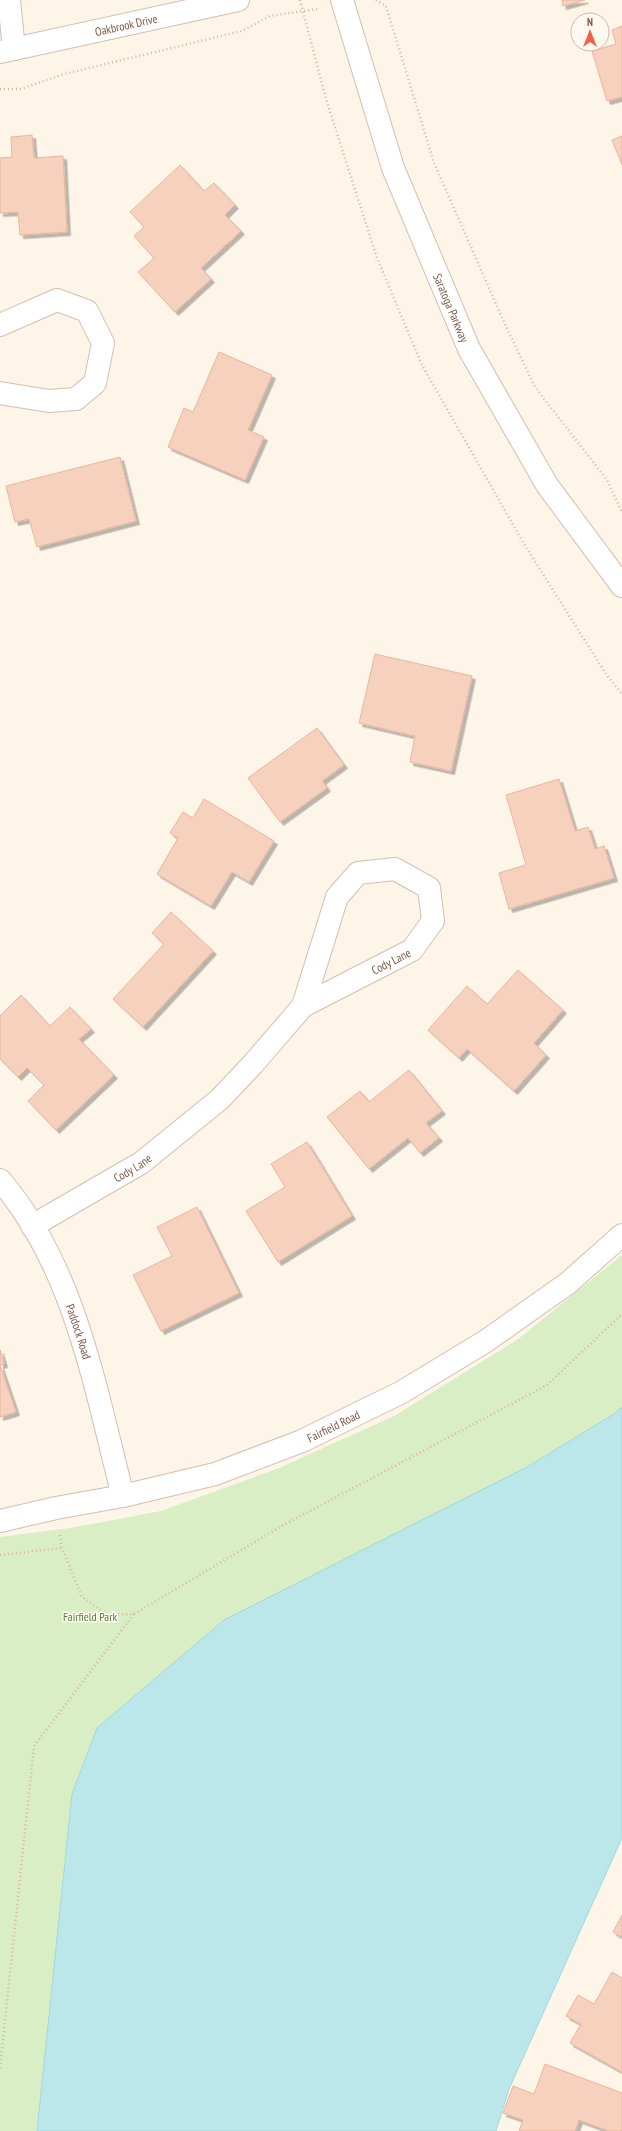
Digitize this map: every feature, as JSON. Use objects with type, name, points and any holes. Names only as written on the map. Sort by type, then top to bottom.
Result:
[{"type":"street","name":"Oakbrook Drive","points":[[9,0],[7,50],[238,0]]},
{"type":"street","name":"Saratoga Parkway","points":[[343,2],[393,168],[469,349],[547,485],[622,586]]},
{"type":"street","points":[[0,326],[57,300],[87,311],[103,343],[95,383],[76,399],[49,401],[0,393]]},
{"type":"street","name":"Cody Lane","points":[[32,1226],[141,1163],[177,1134],[220,1099],[253,1064],[303,1006],[412,950],[433,921],[429,888],[395,869],[358,873],[337,897],[303,1006]]},
{"type":"street","name":"Paddock Road","points":[[0,1180],[40,1239],[63,1285],[80,1334],[123,1496]]},
{"type":"street","name":"Fairfield Road","points":[[0,1521],[56,1508],[123,1496],[215,1474],[302,1441],[402,1392],[486,1340],[568,1283],[622,1235]]},
{"type":"path","points":[[300,0],[304,10],[326,99],[377,258],[422,365],[524,544],[606,674],[622,694]]},
{"type":"path","points":[[376,0],[386,6],[434,163],[535,387],[607,480],[622,512]]},
{"type":"path","points":[[0,89],[21,89],[64,74],[242,31],[270,16],[343,2]]},
{"type":"path","points":[[0,2068],[34,1746],[134,1614],[280,1527],[547,1385],[622,1314]]},
{"type":"path","points":[[56,1508],[62,1548],[82,1597],[108,1615],[134,1614]]},
{"type":"path","points":[[0,1555],[62,1548]]},
{"type":"green space","name":"Fairfield Park","points":[[622,1255],[622,1407],[614,1414],[527,1467],[72,1794],[37,2131],[0,2131],[0,1537],[70,1528],[161,1511],[279,1468],[394,1416],[517,1340]]},
{"type":"water","points":[[622,1407],[622,1838],[509,2089],[496,2131],[37,2131],[72,1794],[97,1728],[224,1620],[527,1467],[614,1414]]},
{"type":"building","points":[[562,0],[585,0],[563,6]]},
{"type":"building","points":[[622,26],[622,97],[607,101],[592,52],[610,52],[610,46],[616,44],[612,30]]},
{"type":"building","points":[[32,135],[34,158],[63,156],[67,232],[20,235],[18,212],[0,213],[0,158],[12,157],[11,137]]},
{"type":"building","points":[[622,136],[622,165],[612,140]]},
{"type":"building","points":[[180,165],[204,191],[214,183],[235,205],[225,215],[241,231],[201,268],[211,279],[175,312],[138,272],[154,258],[134,236],[144,227],[130,212]]},
{"type":"building","points":[[219,352],[272,375],[248,430],[264,437],[245,480],[168,447],[184,408],[193,412]]},
{"type":"building","points":[[120,457],[136,521],[37,547],[29,519],[15,522],[6,486]]},
{"type":"building","points":[[375,654],[472,676],[451,771],[410,762],[415,736],[359,723]]},
{"type":"building","points":[[317,728],[344,765],[322,781],[327,788],[280,822],[248,778]]},
{"type":"building","points":[[559,779],[575,831],[588,827],[595,849],[604,846],[614,878],[509,909],[499,873],[526,865],[506,795]]},
{"type":"building","points":[[204,799],[274,841],[249,882],[232,872],[211,906],[157,874],[178,838],[170,833],[183,812],[193,818]]},
{"type":"building","points":[[171,912],[213,951],[143,1027],[113,999],[164,944],[152,933]]},
{"type":"building","points":[[518,970],[563,1010],[534,1043],[546,1055],[514,1091],[467,1049],[459,1058],[428,1030],[467,986],[487,1004]]},
{"type":"building","points":[[21,995],[50,1026],[70,1007],[91,1029],[79,1039],[114,1075],[56,1130],[28,1101],[44,1085],[27,1068],[18,1077],[0,1059],[0,1016]]},
{"type":"building","points":[[409,1070],[442,1111],[426,1123],[439,1138],[420,1153],[408,1138],[369,1169],[327,1117],[360,1091],[369,1102]]},
{"type":"building","points":[[307,1142],[352,1216],[278,1262],[246,1211],[285,1187],[271,1164]]},
{"type":"building","points":[[197,1207],[239,1293],[161,1331],[133,1275],[172,1256],[157,1227]]},
{"type":"building","points":[[0,1350],[4,1364],[0,1365]]},
{"type":"building","points":[[0,1365],[16,1412],[0,1417]]},
{"type":"building","points":[[622,1915],[622,1937],[613,1932]]},
{"type":"building","points":[[612,1972],[622,1978],[622,2072],[570,2043],[581,2024],[566,2016],[578,1995],[594,2004]]},
{"type":"building","points":[[545,2064],[622,2093],[622,2131],[609,2131],[579,2120],[575,2131],[519,2131],[523,2120],[503,2113],[513,2086],[534,2094]]}]
